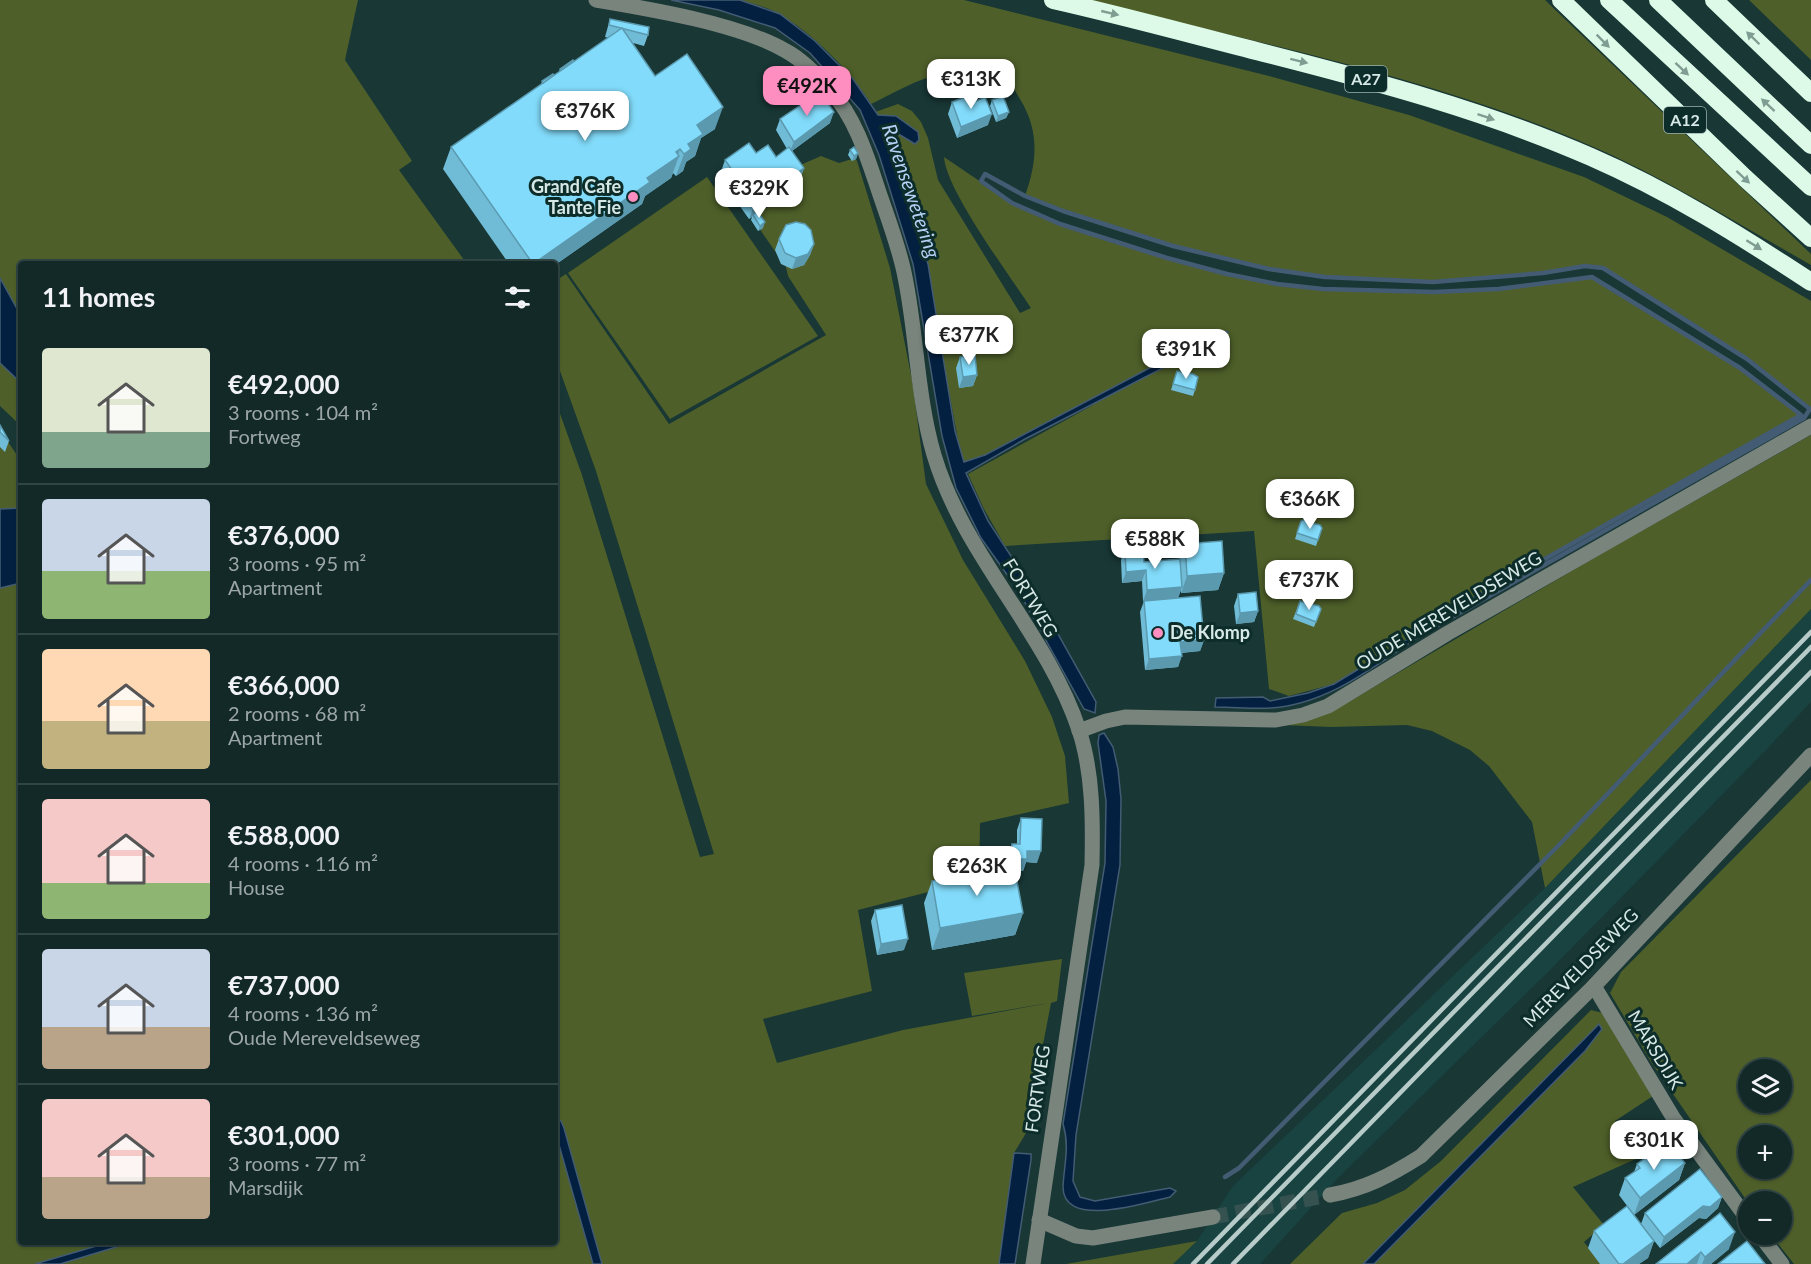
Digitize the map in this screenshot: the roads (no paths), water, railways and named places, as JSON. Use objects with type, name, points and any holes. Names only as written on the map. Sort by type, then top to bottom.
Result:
[{"type":"highway","name":"A27","points":[[1053,0],[1321,67],[1489,118],[1591,157],[1667,194],[1753,244],[1811,282]]},
{"type":"highway","name":"A12","points":[[1561,0],[1745,178],[1811,238]]},
{"type":"highway","name":"A12","points":[[1609,0],[1811,187]]},
{"type":"highway","points":[[1658,0],[1811,145]]},
{"type":"highway","points":[[1714,0],[1811,93]]},
{"type":"street","name":"FORTWEG","points":[[596,0],[648,10],[769,42],[801,61],[843,105],[852,120],[870,165],[905,276],[928,426],[934,453],[954,509],[1048,665],[1079,731],[1089,780],[1093,827],[1092,866],[1033,1264]]},
{"type":"street","name":"OUDE MEREVELDSEWEG","points":[[1079,731],[1125,717],[1276,720],[1303,715],[1328,706],[1458,627],[1811,426]]},
{"type":"street","name":"MEREVELDSEWEG","points":[[1330,1195],[1363,1188],[1390,1176],[1421,1156],[1594,986],[1811,755]]},
{"type":"street","name":"MARSDIJK","points":[[1594,986],[1674,1119],[1738,1206]]},
{"type":"street","points":[[1039,1220],[1076,1236],[1093,1238],[1213,1217]]},
{"type":"street","points":[[1767,1245],[1782,1264]]},
{"type":"waterway","points":[[985,174],[1025,196],[1063,211],[1173,246],[1269,269],[1325,277],[1433,282],[1543,273],[1585,266],[1603,268],[1747,359],[1810,409],[1804,418],[1438,625],[1435,621],[1801,415],[1740,368],[1592,277],[1498,289],[1434,292],[1323,289],[1277,284],[1167,258],[1060,224],[1012,203],[981,181],[985,174]]},
{"type":"waterway","points":[[1225,1177],[1239,1168],[1558,846],[1811,580]]},
{"type":"tunnel","points":[[1213,1217],[1330,1195]]},
{"type":"railway","points":[[1193,1264],[1811,632]]},
{"type":"railway","points":[[1207,1264],[1811,647]]},
{"type":"railway","points":[[1233,1264],[1811,672]]},
{"type":"place","name":"Grand Cafe Tante Fie","points":[[633,197]]},
{"type":"place","name":"De Klomp","points":[[1158,633]]},
{"type":"water label","name":"Ravensewetering","points":[[911,191]]}]
